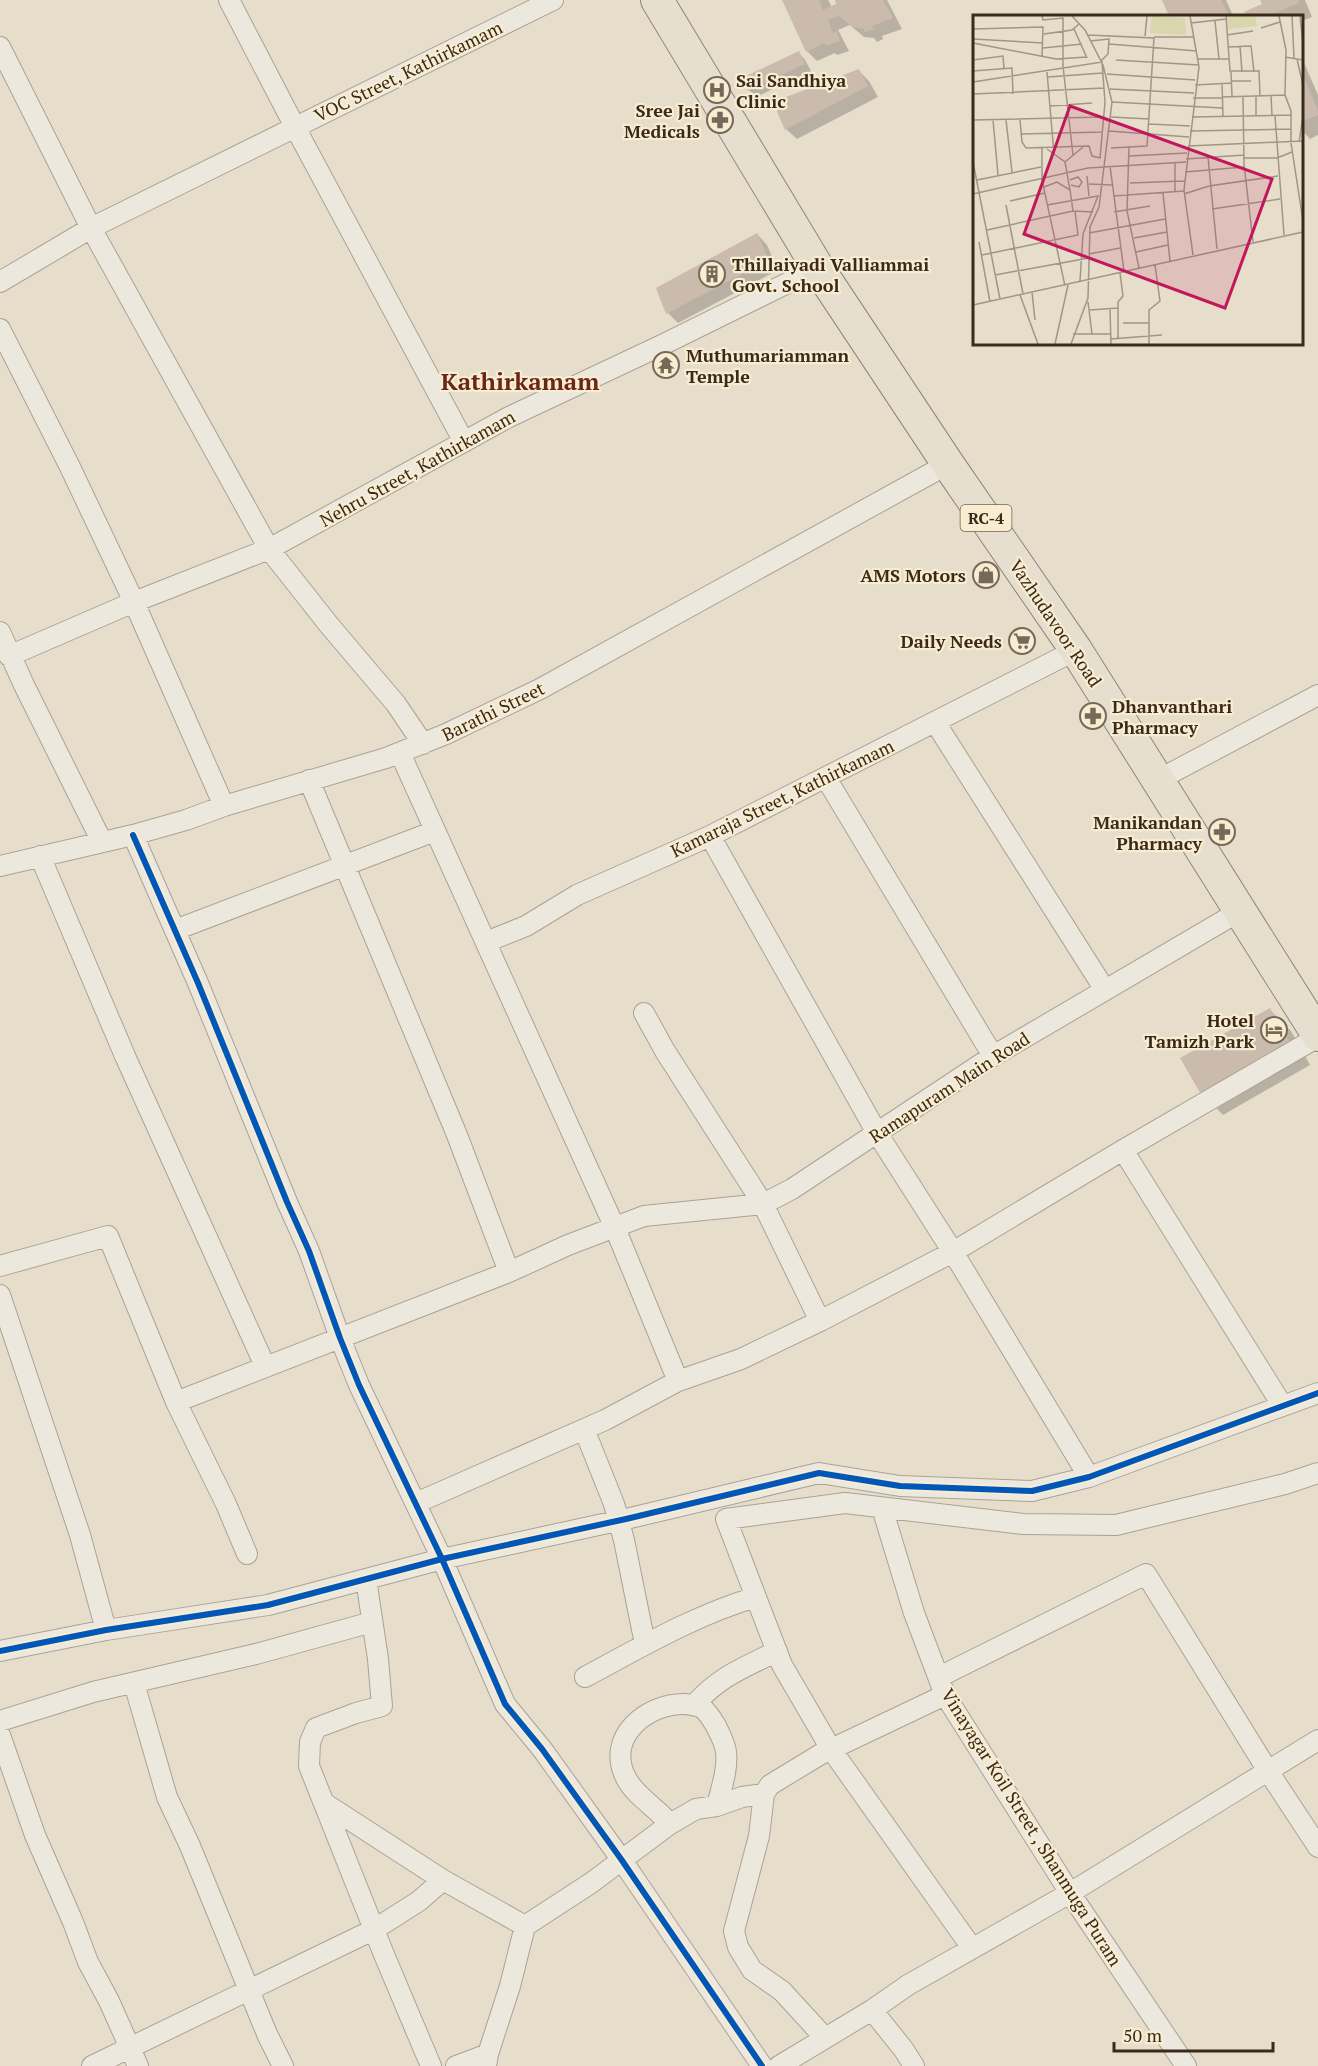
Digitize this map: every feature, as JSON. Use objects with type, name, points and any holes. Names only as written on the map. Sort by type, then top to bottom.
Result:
[{"type":"main road","name":"Vazhudavoor Road","points":[[657,0],[818,268],[948,464],[1076,650],[1318,1036]]},
{"type":"street","points":[[229,0],[464,442]]},
{"type":"street","name":"VOC Street, Kathirkamam","points":[[0,282],[43,254],[91,228],[553,0]]},
{"type":"street","points":[[0,47],[91,228],[269,549],[396,704],[423,744]]},
{"type":"street","name":"Nehru Street, Kathirkamam","points":[[9,656],[134,602],[269,549],[509,417],[818,268]]},
{"type":"street","points":[[0,329],[70,466],[134,602],[224,806]]},
{"type":"street","name":"Barathi Street","points":[[0,866],[134,835],[423,744],[540,689],[948,464]]},
{"type":"street","points":[[0,632],[9,656],[102,842]]},
{"type":"street","name":"Kamaraja Street, Kathirkamam","points":[[486,942],[526,926],[577,895],[710,836],[1076,650]]},
{"type":"street","points":[[1158,780],[1318,695]]},
{"type":"street","points":[[935,722],[1106,990]]},
{"type":"street","points":[[400,753],[615,1228],[678,1381]]},
{"type":"street","points":[[826,778],[993,1056]]},
{"type":"street","points":[[309,780],[457,1135],[509,1272]]},
{"type":"street","points":[[175,930],[435,831]]},
{"type":"street","points":[[134,835],[309,1251],[340,1338],[373,1415],[442,1559],[505,1704],[542,1749],[621,1859],[762,2066]]},
{"type":"street","points":[[710,836],[877,1133],[953,1252],[1089,1477]]},
{"type":"street","points":[[40,856],[125,1056],[265,1366]]},
{"type":"street","name":"Ramapuram Main Road","points":[[176,1402],[509,1272],[568,1245],[644,1216],[763,1204],[792,1189],[993,1056],[1239,911]]},
{"type":"street","points":[[644,1013],[665,1051],[763,1204],[820,1321]]},
{"type":"street","points":[[416,1503],[584,1429],[678,1381],[741,1359],[820,1321],[953,1252],[1318,1036]]},
{"type":"street","points":[[1123,1150],[1282,1406]]},
{"type":"street","points":[[0,1266],[108,1236],[176,1402],[226,1504],[247,1554]]},
{"type":"street","points":[[0,1295],[80,1535],[106,1629]]},
{"type":"street","points":[[0,1652],[106,1629],[267,1605],[442,1559],[819,1473],[900,1486],[1032,1491],[1089,1477],[1318,1393]]},
{"type":"street","points":[[584,1429],[619,1520],[645,1644]]},
{"type":"street","points":[[972,1948],[831,1749],[782,1665],[726,1519],[845,1503],[1023,1524],[1116,1525],[1286,1484],[1318,1473]]},
{"type":"street","name":"Vinayagar Koil Street , Shanmuga Puram","points":[[882,1508],[914,1613],[942,1686],[1070,1893],[1186,2066]]},
{"type":"street","points":[[825,2038],[782,1991],[752,1970],[738,1947],[734,1931],[759,1836],[764,1794],[770,1785],[942,1686],[1146,1574],[1318,1847]]},
{"type":"street","points":[[366,1579],[378,1659],[382,1706],[316,1728],[310,1742],[309,1766],[431,2066]]},
{"type":"street","points":[[585,1677],[645,1644],[726,1606],[756,1597]]},
{"type":"street","points":[[0,1721],[93,1692],[256,1654],[372,1622]]},
{"type":"street","points":[[694,1705],[708,1689],[731,1673],[777,1652]]},
{"type":"street","points":[[134,1683],[167,1797],[190,1846],[282,2066]]},
{"type":"street","points":[[670,1824],[626,1778],[621,1762],[621,1746],[628,1730],[643,1715],[656,1708],[673,1704],[694,1705],[702,1708],[714,1722],[721,1734],[726,1753],[724,1778],[717,1806]]},
{"type":"street","points":[[0,1736],[35,1835],[88,1962],[138,2066]]},
{"type":"street","points":[[779,2066],[872,2010],[908,1985],[1070,1893],[1318,1740]]},
{"type":"street","points":[[456,2066],[487,2060],[510,1986],[525,1926],[591,1882],[670,1824],[696,1809],[717,1806],[742,1797],[764,1794]]},
{"type":"street","points":[[324,1803],[443,1880],[525,1926]]},
{"type":"street","points":[[92,2066],[375,1929],[419,1901],[443,1880]]},
{"type":"street","points":[[872,2010],[914,2066]]},
{"type":"building","points":[[782,0],[819,0],[823,10],[836,4],[835,0],[883,0],[893,18],[872,26],[874,29],[865,32],[864,29],[852,27],[839,16],[828,20],[833,33],[837,31],[840,41],[826,46],[825,43],[806,52]]},
{"type":"building","points":[[1162,0],[1221,0],[1228,15],[1169,15]]},
{"type":"building","points":[[1260,0],[1298,0],[1299,3],[1275,13],[1276,15],[1246,15],[1244,12],[1262,4]]},
{"type":"building","points":[[799,51],[805,64],[748,91],[742,78]]},
{"type":"building","points":[[859,69],[868,86],[785,130],[773,102]]},
{"type":"building","points":[[1303,75],[1318,110],[1318,115],[1303,122]]},
{"type":"building","name":"Thillaiyadi Valliammai Govt. School","points":[[757,233],[769,260],[666,314],[656,288]]},
{"type":"building","points":[[1270,1008],[1291,1044],[1202,1096],[1180,1058]]},
{"type":"cycle path","points":[[133,835],[198,983],[309,1251],[359,1385],[442,1559],[505,1704],[542,1749],[621,1859],[762,2066]]},
{"type":"cycle path","points":[[0,1651],[106,1630],[268,1605],[442,1559],[626,1519],[819,1473],[900,1486],[1032,1491],[1089,1477],[1318,1393]]},
{"type":"place","name":"Sai Sandhiya Clinic","points":[[717,90]]},
{"type":"place","name":"Sree Jai Medicals","points":[[720,120]]},
{"type":"place","name":"Thillaiyadi Valliammai Govt. School","points":[[712,274]]},
{"type":"place","name":"Muthumariamman Temple","points":[[666,365]]},
{"type":"place","name":"AMS Motors","points":[[986,575]]},
{"type":"place","name":"Daily Needs","points":[[1022,641]]},
{"type":"place","name":"Dhanvanthari Pharmacy","points":[[1093,716]]},
{"type":"place","name":"Manikandan Pharmacy","points":[[1222,832]]},
{"type":"place","name":"Hotel Tamizh Park","points":[[1274,1030]]},
{"type":"district","name":"Kathirkamam","points":[[520,381]]}]
